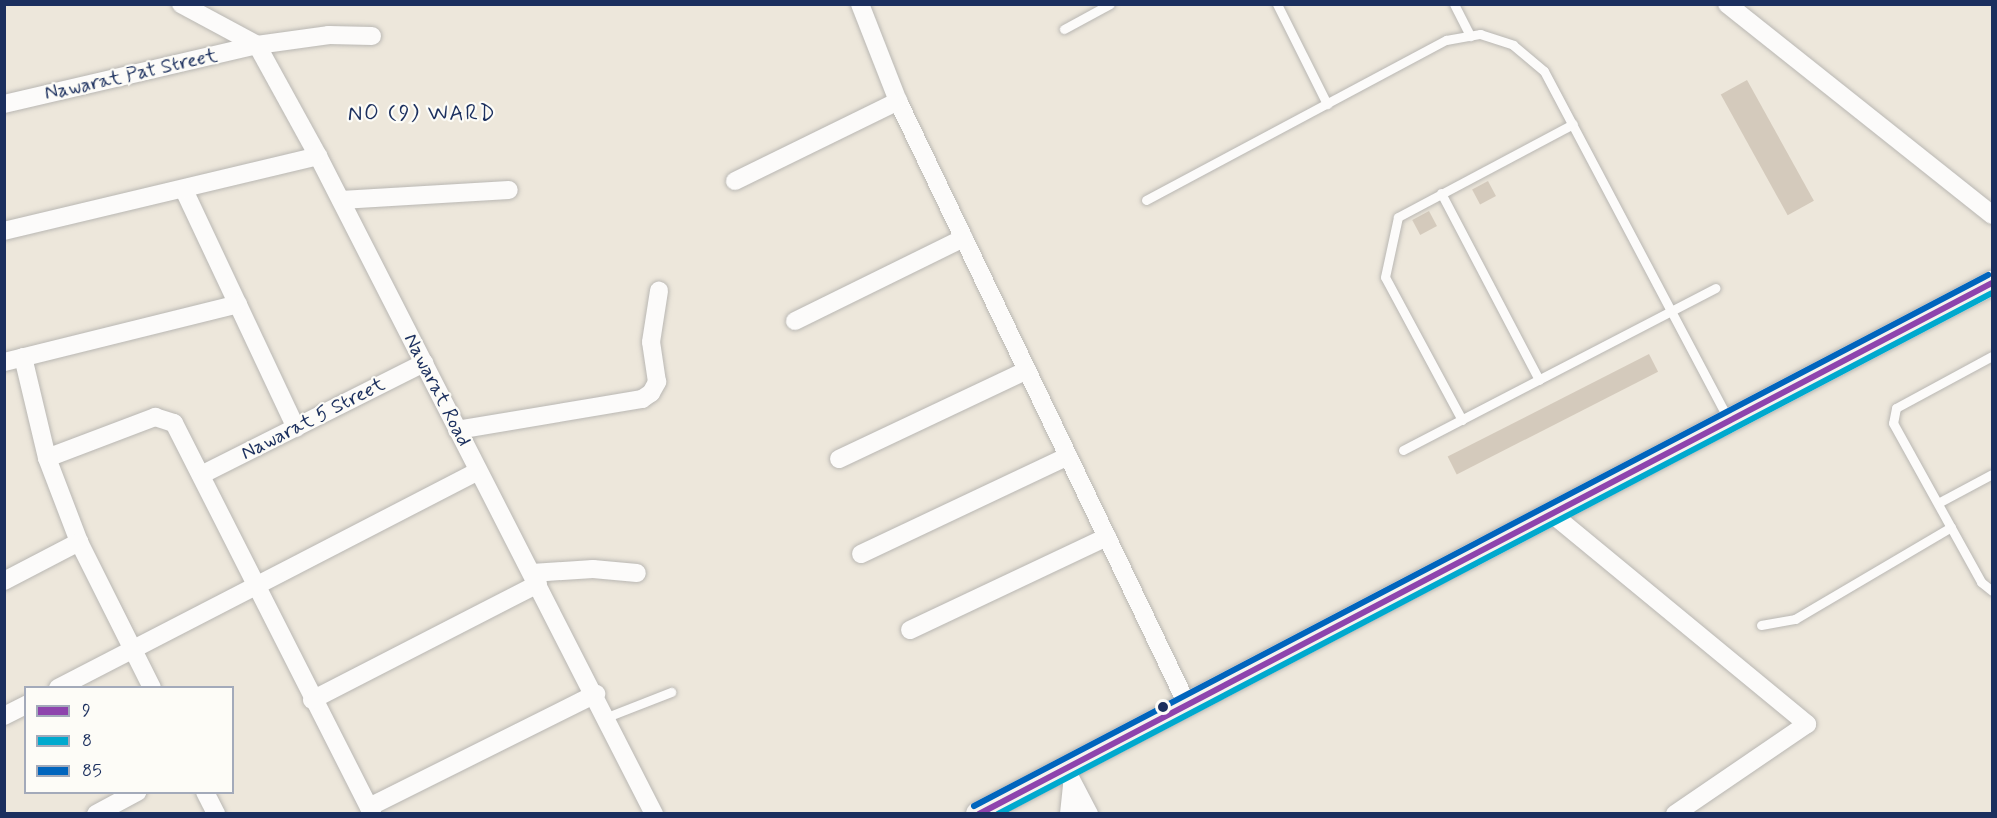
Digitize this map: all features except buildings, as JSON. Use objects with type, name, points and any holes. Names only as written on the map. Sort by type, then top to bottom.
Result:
[{"type":"main road","points":[[978,813],[1069,775],[1186,702],[1551,513],[1728,418],[1992,283]]},
{"type":"street","points":[[181,4],[257,45]]},
{"type":"street","points":[[860,4],[898,101],[1186,702]]},
{"type":"street","points":[[1727,4],[1992,215]]},
{"type":"street","name":"Nawarat Pat Street","points":[[4,104],[257,45],[329,35],[372,36]]},
{"type":"street","name":"Nawarat Road","points":[[257,45],[341,200],[478,471],[596,694],[649,812]]},
{"type":"street","points":[[735,181],[898,101]]},
{"type":"street","points":[[4,231],[184,190],[318,156]]},
{"type":"street","points":[[341,200],[509,189]]},
{"type":"street","points":[[184,190],[296,428]]},
{"type":"street","points":[[795,321],[964,238]]},
{"type":"street","points":[[457,430],[642,399],[651,393],[657,382],[651,342],[658,291]]},
{"type":"street","points":[[4,362],[238,304]]},
{"type":"street","points":[[23,357],[47,458],[79,542],[152,686]]},
{"type":"street","name":"Nawarat 5 Street","points":[[201,475],[424,363]]},
{"type":"street","points":[[839,459],[1027,370]]},
{"type":"street","points":[[47,458],[155,417],[165,418],[174,423],[312,699],[371,810],[596,694]]},
{"type":"street","points":[[861,554],[1068,456]]},
{"type":"street","points":[[60,686],[478,471]]},
{"type":"street","points":[[1551,513],[1808,724],[1675,813]]},
{"type":"street","points":[[910,630],[1107,537]]},
{"type":"street","points":[[4,581],[79,542]]},
{"type":"street","points":[[312,699],[535,578],[593,569],[637,573]]},
{"type":"street","points":[[4,716],[24,706]]},
{"type":"street","points":[[1069,775],[1069,813]]},
{"type":"street","points":[[1069,775],[1089,813]]},
{"type":"street","points":[[96,813],[133,794]]},
{"type":"street","points":[[207,794],[216,813]]},
{"type":"lane","points":[[1064,29],[1110,4]]},
{"type":"lane","points":[[1277,4],[1327,104]]},
{"type":"lane","points":[[1454,4],[1470,36]]},
{"type":"lane","points":[[1146,200],[1446,40],[1480,34],[1513,45],[1536,65],[1573,124],[1728,418]]},
{"type":"lane","points":[[1462,420],[1385,277],[1398,217],[1573,124]]},
{"type":"lane","points":[[1441,193],[1539,381]]},
{"type":"lane","points":[[1404,450],[1715,288]]},
{"type":"lane","points":[[1992,356],[1896,408],[1893,423],[1981,582],[1992,591]]},
{"type":"lane","points":[[1938,503],[1992,474]]},
{"type":"lane","points":[[1761,625],[1795,619],[1951,527]]},
{"type":"lane","points":[[607,717],[671,692]]},
{"type":"transit line","name":"85","points":[[974,806],[1988,275]]},
{"type":"transit line","name":"9","points":[[979,814],[1992,283]]},
{"type":"transit line","name":"8","points":[[998,814],[1992,293]]},
{"type":"district","name":"NO (9) WARD","points":[[422,115]]}]
